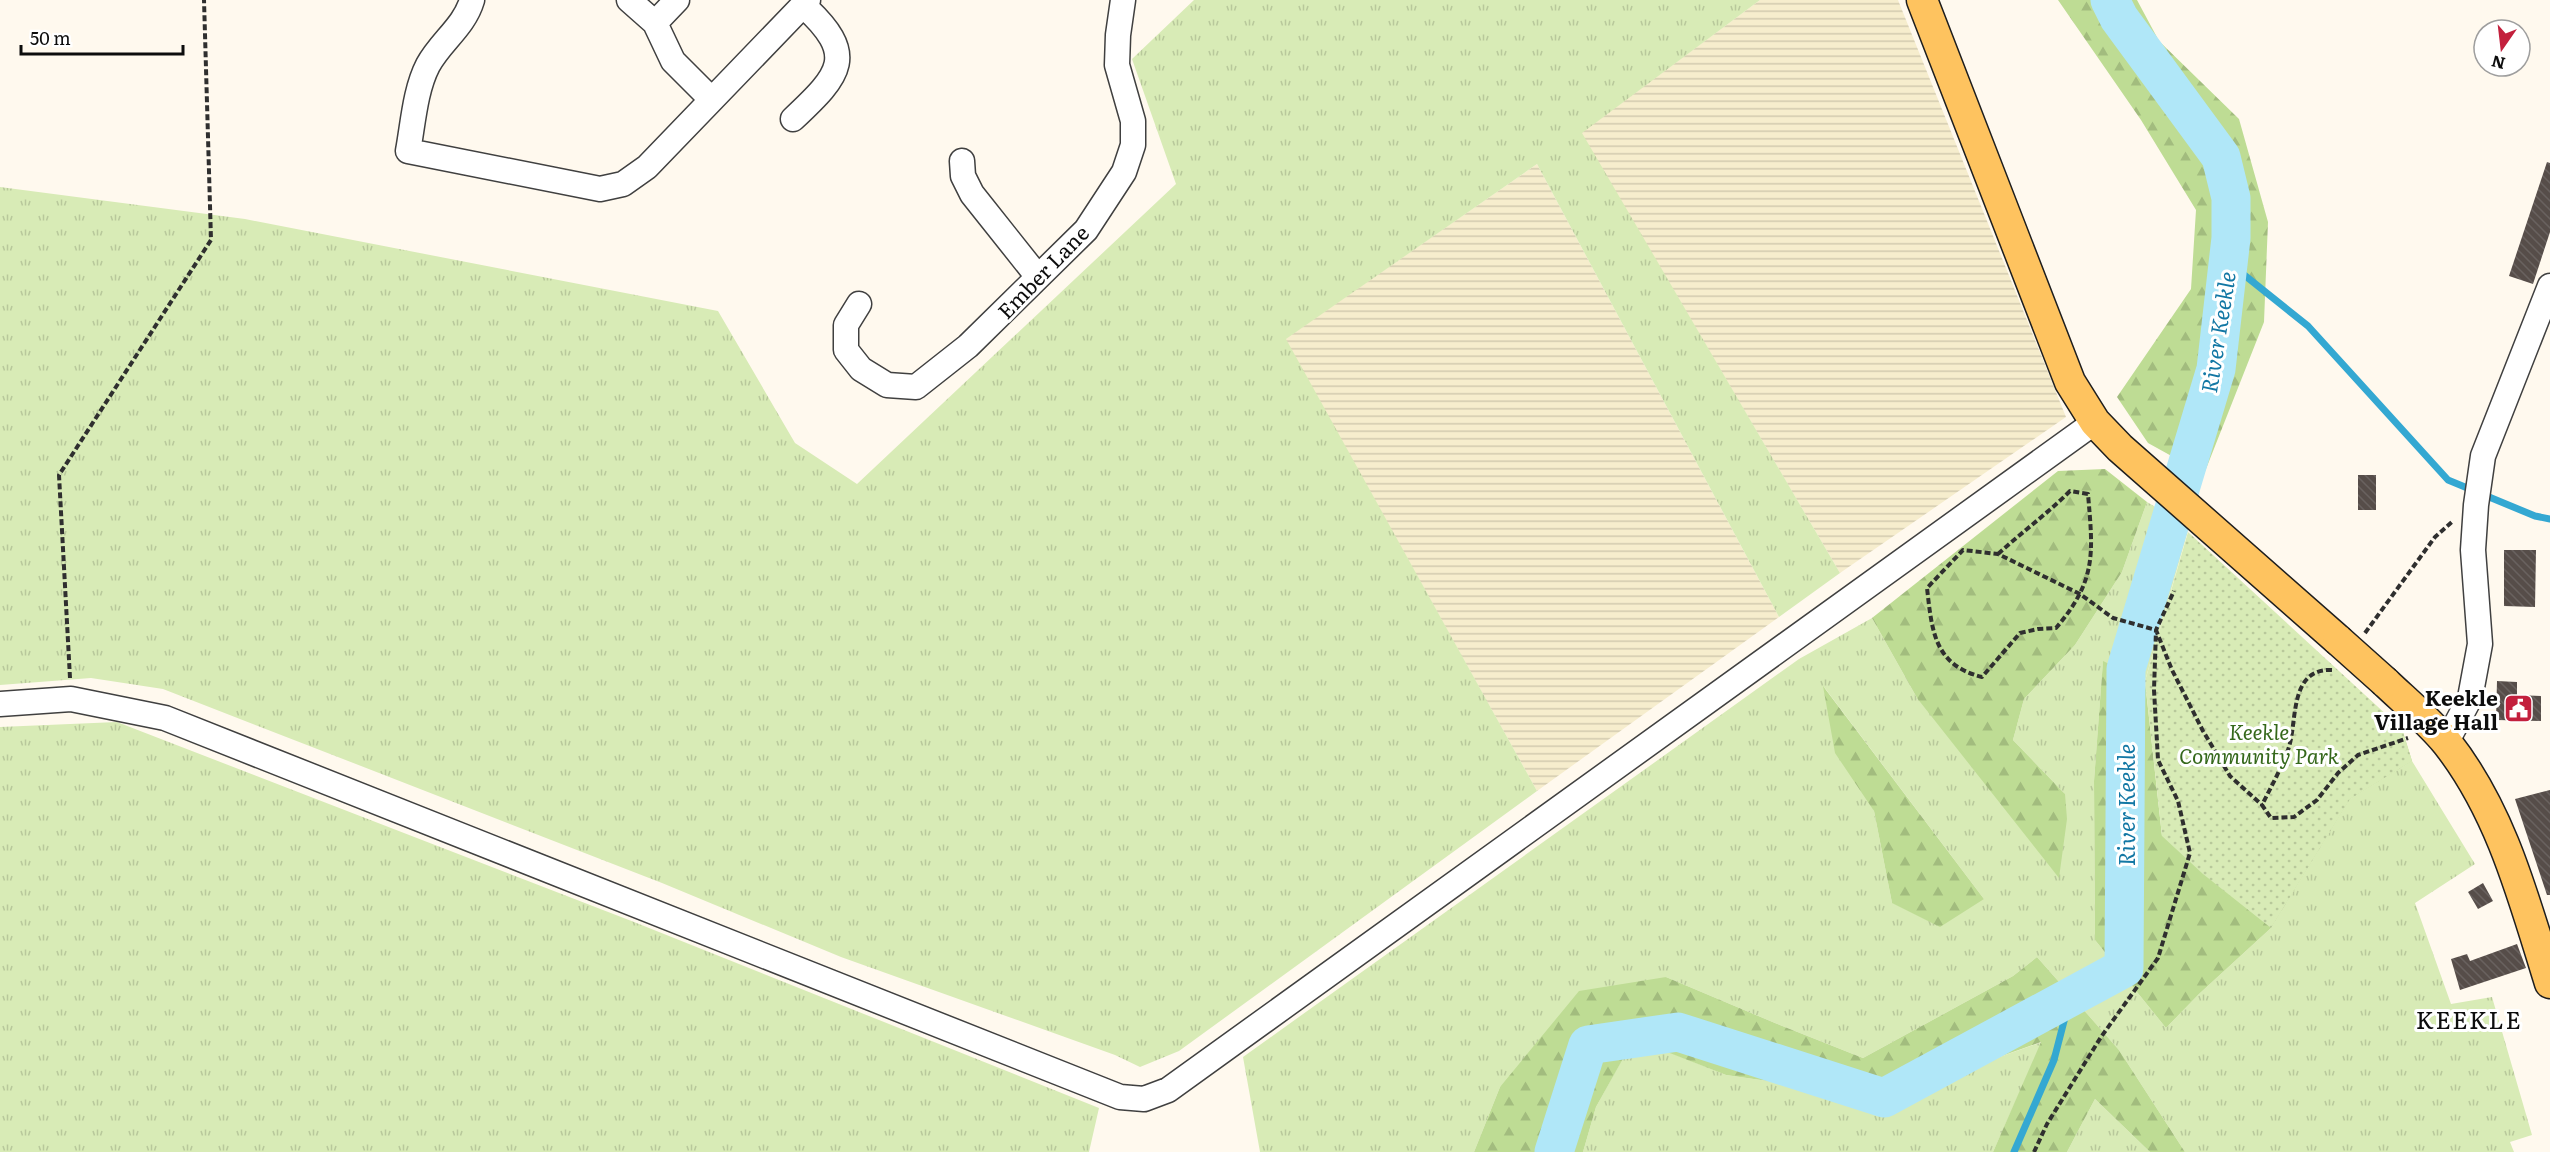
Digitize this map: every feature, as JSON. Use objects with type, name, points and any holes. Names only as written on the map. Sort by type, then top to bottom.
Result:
[{"type":"main road","points":[[1922,0],[2070,382],[2095,422],[2195,514],[2351,637],[2385,682],[2437,733],[2483,798],[2505,845],[2550,982]]},
{"type":"street","points":[[472,0],[465,18],[436,52],[426,70],[408,151],[593,188],[608,188],[623,184],[642,172],[805,2],[835,40],[838,59],[831,77],[818,95],[793,118]]},
{"type":"street","points":[[629,0],[655,23],[673,61],[711,99]]},
{"type":"street","points":[[655,23],[677,0]]},
{"type":"street","name":"Ember Lane","points":[[859,304],[846,325],[846,350],[861,369],[887,385],[916,387],[968,346],[1086,230],[1124,172],[1133,145],[1133,121],[1117,64],[1123,0]]},
{"type":"street","points":[[962,161],[963,176],[972,194],[1038,277]]},
{"type":"street","points":[[2437,733],[2470,698],[2480,644],[2474,550],[2483,456],[2550,286]]},
{"type":"street","points":[[0,704],[71,699],[165,718],[1120,1097],[1144,1099],[1168,1090],[2095,422]]},
{"type":"path","points":[[71,699],[59,475],[211,240],[204,0]]},
{"type":"path","points":[[1998,554],[2026,528],[2049,512],[2070,491],[2088,494],[2092,562],[2080,594],[2056,628],[2038,628],[2020,633],[1982,677],[1964,673],[1946,659],[1932,629],[1927,588],[1963,550],[1998,554],[2080,594],[2113,618],[2156,630]]},
{"type":"path","points":[[2351,637],[2435,537],[2457,518],[2476,512]]},
{"type":"path","points":[[2034,1152],[2047,1124],[2101,1037],[2158,958],[2190,853],[2178,801],[2158,760],[2154,690],[2156,630],[2174,591]]},
{"type":"path","points":[[2156,630],[2172,670],[2203,731],[2230,776],[2262,805],[2271,818],[2294,817],[2317,800],[2338,773],[2358,755],[2417,736],[2437,733]]},
{"type":"path","points":[[2262,805],[2289,748],[2299,688],[2312,675],[2327,669],[2337,670]]},
{"type":"shaded area","points":[[1760,0],[1898,0],[2066,417],[1840,573],[1581,133]]},
{"type":"shaded area","points":[[1537,164],[1779,617],[1537,791],[1285,339]]},
{"type":"green space","points":[[1194,0],[1760,0],[1582,133],[1840,573],[1779,617],[1537,164],[1286,339],[1537,791],[1179,1051],[1140,1067],[1115,1055],[841,957],[662,883],[163,689],[91,678],[0,685],[0,187],[245,219],[718,311],[795,443],[857,484],[1176,184],[1132,59]]},
{"type":"green space","points":[[2058,0],[2137,0],[2159,41],[2239,119],[2268,222],[2264,322],[2204,474],[2148,443],[2117,397],[2191,289],[2196,210],[2141,120]]},
{"type":"green space","points":[[2105,469],[2147,502],[2122,572],[2075,645],[2024,699],[2013,740],[2065,794],[2067,819],[2059,878],[1917,698],[1872,618],[2058,471]]},
{"type":"green space","points":[[2147,502],[2189,527],[2145,681],[2103,662],[2094,781],[2095,940],[2166,1028],[2199,994],[2271,928],[2350,799],[2412,761],[2475,864],[2415,903],[2451,1004],[2492,997],[2532,1135],[2510,1142],[2514,1152],[2185,1152],[2119,1050],[2037,957],[2013,976],[1863,1058],[1666,977],[1500,1087],[1474,1152],[1260,1152],[1243,1057],[1799,659],[1872,618],[1917,698],[2065,794],[2013,740],[2024,699],[2075,645],[2122,572]],"holes":[[[1824,687],[1984,899],[1892,903],[1874,811]]]},
{"type":"green space","name":"Keekle Community Park","points":[[2188,532],[2402,729],[2412,761],[2350,799],[2271,928],[2203,874],[2162,836],[2145,681]]},
{"type":"green space","points":[[2103,661],[2145,681],[2162,836],[2402,729],[2412,761],[2350,799],[2271,928],[2199,994],[2166,1028],[2095,940],[2094,781]]},
{"type":"green space","points":[[1823,686],[1984,899],[1940,927],[1892,903],[1874,811],[1835,753]]},
{"type":"green space","points":[[117,722],[634,922],[1099,1108],[1089,1152],[0,1152],[0,727]]},
{"type":"green space","points":[[2037,957],[2119,1050],[2185,1152],[2150,1152],[2095,1099],[2067,1152],[1993,1152],[2041,1042],[1884,1098],[1726,1075],[1634,1039],[1596,1107],[1583,1152],[1474,1152],[1500,1087],[1579,991],[1666,977],[1863,1058],[2013,976]]},
{"type":"green space","points":[[1634,1038],[1726,1075],[1884,1098],[2042,1042],[1993,1152],[1583,1152],[1596,1107]]},
{"type":"green space","points":[[2095,1099],[2150,1152],[2067,1152]]},
{"type":"building","points":[[2547,162],[2550,163],[2550,232],[2533,284],[2509,276]]},
{"type":"building","points":[[2358,475],[2376,475],[2376,510],[2358,510]]},
{"type":"building","points":[[2504,550],[2536,550],[2535,607],[2504,606]]},
{"type":"building","name":"Keekle Village Hall","points":[[2497,681],[2517,682],[2517,695],[2541,696],[2541,721],[2496,720]]},
{"type":"building","points":[[2550,790],[2550,895],[2547,895],[2515,799]]},
{"type":"building","points":[[2483,883],[2493,901],[2478,909],[2468,892]]},
{"type":"building","points":[[2517,944],[2526,968],[2460,990],[2451,959],[2467,954],[2470,961]]},
{"type":"waterway","name":"River Keekle","points":[[1554,1152],[1588,1045],[1678,1032],[1884,1098],[2124,968],[2126,669],[2216,369],[2231,238],[2231,198],[2221,157],[2119,18],[2110,0]]},
{"type":"waterway","points":[[2228,262],[2308,326],[2448,480],[2535,516],[2550,519]]},
{"type":"waterway","points":[[2014,1152],[2054,1060],[2070,998]]},
{"type":"place","name":"Keekle Village Hall","points":[[2519,708]]},
{"type":"district","name":"KEEKLE","points":[[2469,1018]]}]
